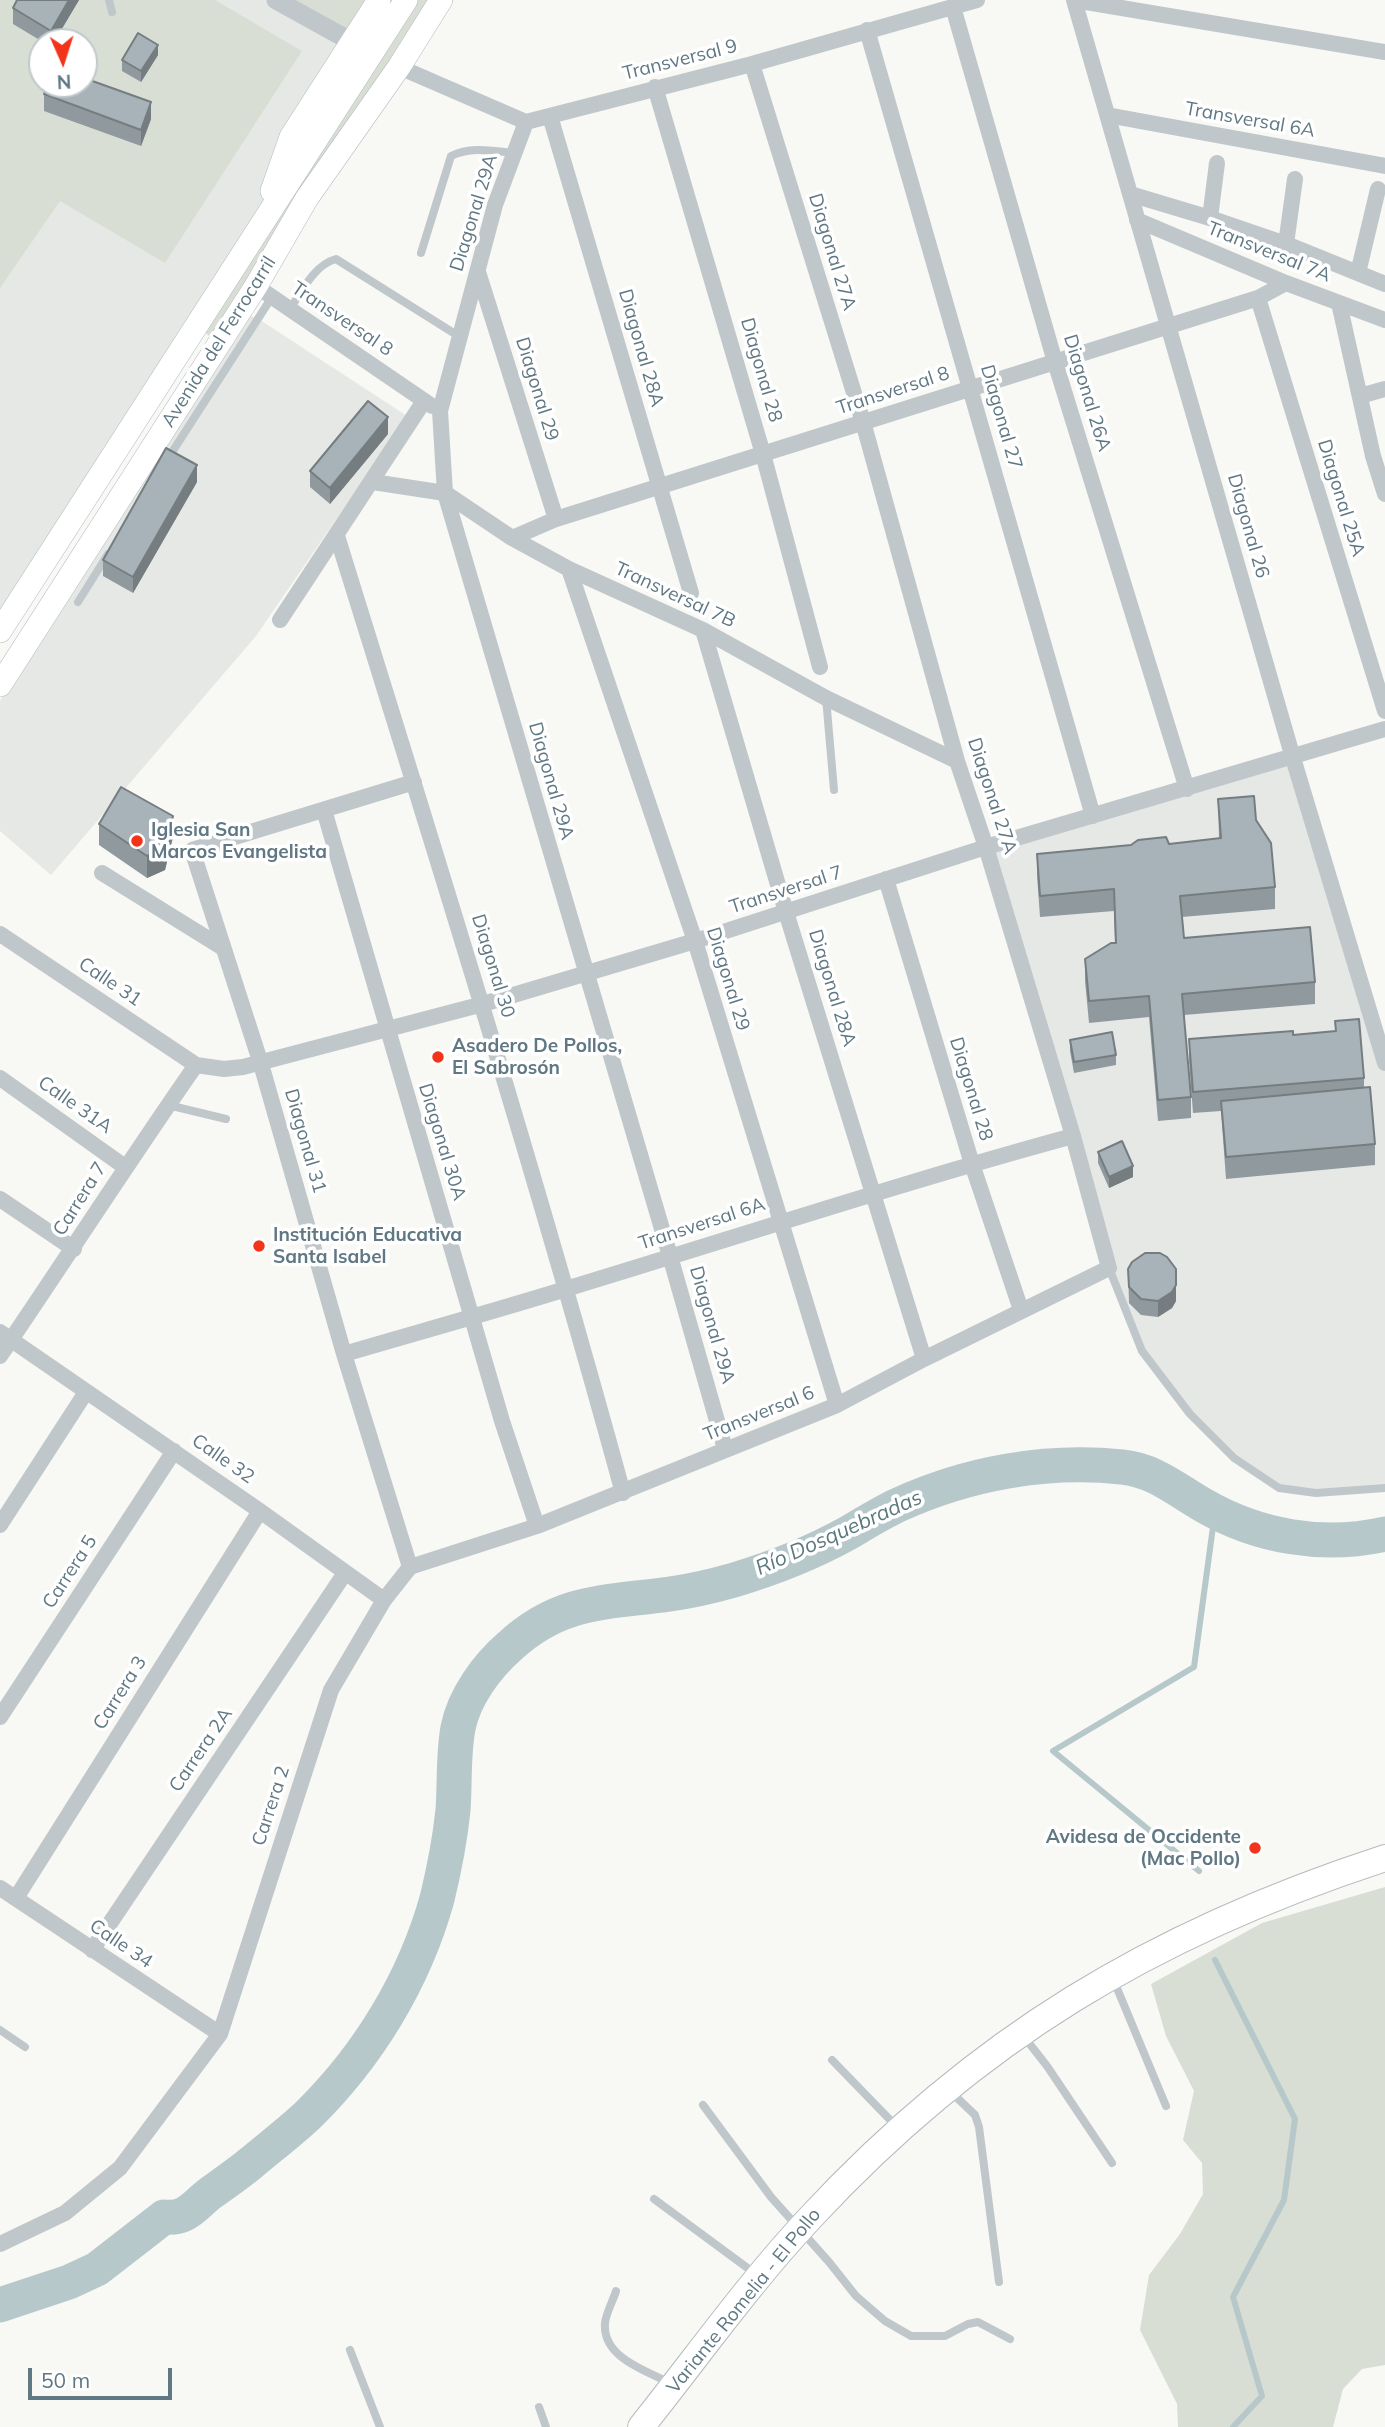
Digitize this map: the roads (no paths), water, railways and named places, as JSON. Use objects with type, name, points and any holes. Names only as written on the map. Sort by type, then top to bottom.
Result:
[{"type":"highway","name":"Variante Romelia - El Pollo","points":[[641,2427],[801,2228],[899,2130],[946,2088],[1020,2033],[1112,1975],[1163,1947],[1253,1906],[1385,1858]]},
{"type":"main road","points":[[261,224],[290,137],[379,0]]},
{"type":"main road","name":"Avenida del Ferrocarril","points":[[0,631],[406,0]]},
{"type":"main road","name":"Avenida del Ferrocarril","points":[[0,685],[264,291],[307,198],[399,67],[441,0]]},
{"type":"main road","points":[[417,38],[454,0]]},
{"type":"street","points":[[276,0],[352,42]]},
{"type":"street","name":"Transversal 9","points":[[527,122],[752,64],[977,0]]},
{"type":"street","points":[[1074,0],[1116,4],[1385,52]]},
{"type":"street","name":"Diagonal 26","points":[[1074,0],[1293,758],[1385,1063]]},
{"type":"street","name":"Diagonal 26A","points":[[953,7],[1055,362],[1187,789]]},
{"type":"street","name":"Diagonal 27","points":[[867,30],[1093,816]]},
{"type":"street","name":"Diagonal 27A","points":[[752,64],[863,422],[957,761],[986,847],[1110,1268]]},
{"type":"street","points":[[399,67],[527,122]]},
{"type":"street","name":"Diagonal 28","points":[[655,87],[764,454],[820,667]]},
{"type":"street","name":"Transversal 6A","points":[[1107,115],[1385,166]]},
{"type":"street","name":"Diagonal 28A","points":[[550,116],[691,593]]},
{"type":"street","name":"Diagonal 29A","points":[[527,122],[495,205],[440,411],[445,493],[725,1449]]},
{"type":"street","points":[[1210,218],[1217,163]]},
{"type":"street","points":[[1286,244],[1295,179]]},
{"type":"street","points":[[1359,273],[1378,189]]},
{"type":"street","points":[[1130,194],[1286,244],[1385,284]]},
{"type":"street","name":"Transversal 7A","points":[[1137,220],[1286,283],[1385,320]]},
{"type":"street","name":"Diagonal 29","points":[[478,272],[556,519]]},
{"type":"street","name":"Transversal 8","points":[[512,538],[556,519],[1258,298],[1286,283]]},
{"type":"street","name":"Transversal 8","points":[[264,291],[440,411]]},
{"type":"street","name":"Diagonal 25A","points":[[1258,298],[1385,711]]},
{"type":"street","points":[[1339,303],[1385,494]]},
{"type":"street","points":[[1360,396],[1385,389]]},
{"type":"street","points":[[281,620],[424,401]]},
{"type":"street","name":"Transversal 7B","points":[[373,482],[445,493],[512,538],[569,569],[703,630],[826,698],[957,761]]},
{"type":"street","name":"Diagonal 30","points":[[337,536],[483,1004],[567,1289],[623,1493]]},
{"type":"street","name":"Diagonal 29","points":[[569,569],[695,942],[836,1405]]},
{"type":"street","name":"Diagonal 28A","points":[[703,630],[786,912],[924,1359]]},
{"type":"street","name":"Transversal 7","points":[[196,1065],[224,1069],[261,1064],[483,1004],[695,942],[986,847],[1385,729]]},
{"type":"street","points":[[324,810],[414,782]]},
{"type":"street","name":"Diagonal 31","points":[[324,810],[191,850],[261,1064],[344,1354],[410,1567]]},
{"type":"street","name":"Diagonal 30A","points":[[324,810],[502,1421],[537,1526]]},
{"type":"street","points":[[102,873],[223,948]]},
{"type":"street","name":"Diagonal 28","points":[[886,879],[972,1164],[1021,1310]]},
{"type":"street","name":"Calle 31","points":[[0,934],[196,1065]]},
{"type":"street","name":"Carrera 7","points":[[0,1356],[6,1336],[74,1249],[125,1167],[196,1065]]},
{"type":"street","name":"Calle 31A","points":[[0,1078],[125,1167]]},
{"type":"street","name":"Transversal 6A","points":[[344,1354],[567,1289],[873,1193],[1073,1136]]},
{"type":"street","points":[[0,1199],[74,1249]]},
{"type":"street","name":"Transversal 6","points":[[410,1567],[537,1526],[836,1405],[1021,1310],[1110,1268]]},
{"type":"street","name":"Calle 32","points":[[6,1336],[384,1600]]},
{"type":"street","points":[[0,1525],[86,1392]]},
{"type":"street","name":"Carrera 5","points":[[0,1717],[174,1451]]},
{"type":"street","name":"Carrera 3","points":[[16,1898],[260,1511]]},
{"type":"street","points":[[384,1600],[410,1567]]},
{"type":"street","name":"Carrera 2A","points":[[92,1951],[345,1573]]},
{"type":"street","name":"Carrera 2","points":[[0,2244],[65,2213],[120,2168],[219,2034],[331,1690],[384,1600]]},
{"type":"street","name":"Calle 34","points":[[0,1888],[219,2034]]},
{"type":"lane","points":[[109,0],[112,12]]},
{"type":"lane","points":[[421,253],[451,156],[463,150],[477,149],[515,153]]},
{"type":"lane","points":[[290,309],[314,273],[336,259],[460,337]]},
{"type":"lane","points":[[160,472],[264,291]]},
{"type":"lane","points":[[78,602],[115,543]]},
{"type":"lane","points":[[826,698],[834,790]]},
{"type":"lane","points":[[168,1105],[226,1119]]},
{"type":"lane","name":"Diagonal 27A","points":[[1110,1268],[1142,1351],[1190,1414],[1234,1458],[1279,1488],[1316,1493],[1385,1488]]},
{"type":"lane","points":[[1112,1975],[1166,2106]]},
{"type":"lane","points":[[0,2030],[25,2047]]},
{"type":"lane","points":[[1020,2033],[1047,2066],[1112,2163]]},
{"type":"lane","points":[[832,2060],[899,2130]]},
{"type":"lane","points":[[946,2088],[975,2115],[979,2127],[999,2282]]},
{"type":"lane","points":[[703,2105],[771,2197],[801,2228],[856,2296],[885,2321],[911,2336],[945,2336],[978,2322],[1010,2339]]},
{"type":"lane","points":[[654,2199],[760,2277]]},
{"type":"lane","points":[[616,2291],[605,2323],[610,2344],[625,2360],[674,2386]]},
{"type":"lane","points":[[350,2350],[380,2427]]},
{"type":"lane","points":[[540,2407],[546,2427]]},
{"type":"waterway","name":"Río Dosquebradas","points":[[0,2305],[69,2282],[97,2269],[164,2217],[179,2216],[191,2210],[301,2121],[350,2068],[402,1988],[416,1959],[437,1899],[452,1821],[456,1738],[465,1705],[485,1673],[501,1654],[548,1619],[585,1606],[686,1591],[734,1580],[807,1553],[892,1508],[925,1494],[980,1477],[1037,1467],[1094,1465],[1134,1469],[1165,1482],[1224,1516],[1268,1532],[1291,1537],[1338,1540],[1385,1534]]},
{"type":"waterway","points":[[1199,1871],[1053,1751],[1194,1667],[1215,1512]]},
{"type":"waterway","points":[[1215,1960],[1295,2119],[1284,2200],[1233,2297],[1262,2396],[1233,2427]]},
{"type":"place","name":"Iglesia San Marcos Evangelista","points":[[137,841]]},
{"type":"place","name":"Asadero De Pollos, El Sabrosón","points":[[438,1057]]},
{"type":"place","name":"Institución Educativa Santa Isabel","points":[[259,1246]]},
{"type":"place","name":"Avidesa de Occidente (Mac Pollo)","points":[[1255,1848]]}]
